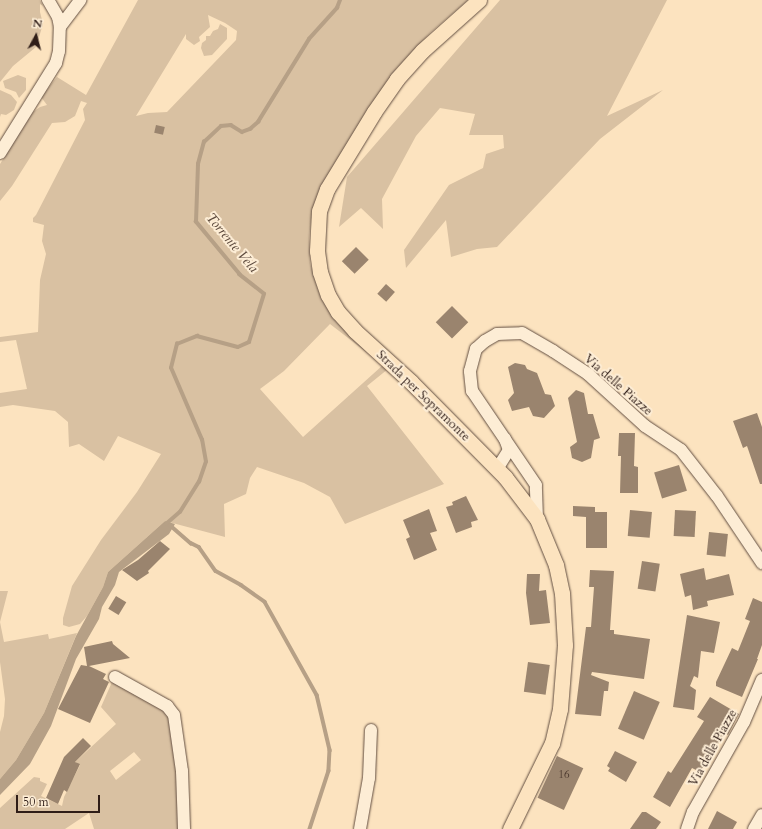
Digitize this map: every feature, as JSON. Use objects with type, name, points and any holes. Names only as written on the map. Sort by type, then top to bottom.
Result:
[{"type":"main road","name":"Strada per Sopramonte","points":[[479,0],[422,51],[397,79],[366,125],[327,189],[319,210],[317,252],[320,272],[325,287],[338,312],[355,331],[411,382],[497,469],[537,519],[556,565],[562,593],[565,645],[564,679],[560,709],[552,743],[510,829]]},
{"type":"street","points":[[0,153],[56,63],[59,51],[60,27],[58,17],[48,0]]},
{"type":"street","points":[[60,27],[80,0]]},
{"type":"street","name":"Via delle Piazze","points":[[537,519],[536,485],[472,391],[470,370],[476,349],[485,341],[497,334],[522,333],[553,351],[588,374],[645,426],[681,450],[717,496],[762,563]]},
{"type":"street","name":"Via delle Piazze","points":[[497,469],[509,450],[502,433]]},
{"type":"street","points":[[115,677],[167,706],[174,716],[182,771],[184,829]]},
{"type":"street","name":"Via delle Piazze","points":[[686,829],[693,812],[744,722],[762,680]]},
{"type":"street","points":[[360,829],[369,778],[371,730]]},
{"type":"street","points":[[754,829],[762,815]]},
{"type":"shaded area","points":[[0,0],[40,0],[43,6],[40,4],[43,24],[36,47],[13,66],[0,82]]},
{"type":"shaded area","points":[[138,0],[468,0],[431,32],[396,69],[311,220],[309,238],[310,263],[324,303],[330,311],[388,369],[367,386],[444,484],[345,524],[330,497],[304,483],[257,467],[250,478],[246,494],[224,504],[225,537],[165,521],[108,572],[103,587],[87,616],[80,624],[69,627],[63,625],[63,618],[72,586],[101,540],[137,492],[161,454],[118,436],[104,461],[79,444],[69,447],[68,422],[55,411],[13,405],[0,407],[0,393],[27,389],[16,340],[0,342],[0,337],[38,332],[40,280],[46,254],[42,241],[44,225],[33,222],[33,218],[36,215],[85,120],[83,109],[87,103],[81,101],[75,116],[65,122],[52,123],[12,186],[0,201],[0,164],[33,112],[40,107],[47,105],[41,97],[57,77],[86,95]],"holes":[[[208,15],[225,23],[237,31],[236,40],[167,112],[148,113],[136,116],[186,34],[186,39],[194,45],[200,41],[199,37],[210,27]],[[330,324],[383,365],[303,437],[260,389],[284,371]]]},
{"type":"shaded area","points":[[500,0],[667,0],[607,116],[663,90],[600,139],[497,247],[477,249],[451,257],[446,220],[406,268],[404,250],[449,185],[483,168],[486,154],[504,148],[503,135],[469,135],[475,114],[440,108],[416,136],[382,199],[383,229],[361,208],[339,227],[347,177]]},
{"type":"shaded area","points":[[220,24],[227,28],[227,39],[212,55],[204,56],[201,48],[202,43],[206,40],[206,36],[210,36],[213,31],[218,29]]},
{"type":"shaded area","points":[[18,75],[26,78],[26,90],[19,98],[16,92],[5,88],[3,81]]},
{"type":"shaded area","points":[[0,90],[11,95],[17,102],[14,110],[6,115],[1,114],[0,117]]},
{"type":"shaded area","points":[[165,521],[175,524],[169,534],[119,572],[115,585],[102,607],[99,619],[76,659],[51,726],[30,764],[0,795],[0,779],[16,760],[44,713],[76,636],[103,587],[108,572]]},
{"type":"shaded area","points":[[0,591],[8,591],[0,622]]},
{"type":"shaded area","points":[[0,622],[4,642],[48,634],[49,639],[77,633],[44,713],[16,760],[0,779],[0,732],[4,716],[5,699],[0,662]]},
{"type":"shaded area","points":[[112,682],[168,712],[178,766],[180,829],[94,829],[89,813],[65,829],[0,829],[0,808],[34,777],[40,778],[40,781],[47,784],[41,796],[62,806],[64,797],[80,765],[75,762],[116,724],[101,707]],"holes":[[[134,752],[141,760],[116,780],[110,771]]]},
{"type":"building","points":[[156,125],[165,127],[163,135],[154,133]]},
{"type":"building","points":[[356,247],[369,260],[355,274],[342,261]]},
{"type":"building","points":[[386,284],[395,292],[386,302],[377,294]]},
{"type":"building","points":[[452,306],[468,322],[452,339],[436,322]]},
{"type":"building","points":[[515,363],[525,365],[527,369],[537,373],[545,394],[551,395],[555,406],[544,418],[533,416],[529,407],[512,411],[508,400],[514,393],[508,367]]},
{"type":"building","points":[[576,390],[584,393],[588,414],[593,414],[600,438],[594,440],[591,458],[582,462],[572,458],[570,447],[577,442],[568,398]]},
{"type":"building","points":[[757,413],[762,427],[762,484],[760,484],[747,446],[743,448],[733,421]]},
{"type":"building","points":[[619,433],[635,433],[634,466],[638,467],[638,493],[620,493],[621,456],[618,456]]},
{"type":"building","points":[[679,465],[687,491],[662,498],[654,473]]},
{"type":"building","points":[[466,496],[478,520],[471,522],[472,527],[456,533],[446,507],[453,505],[452,502]]},
{"type":"building","points":[[573,506],[595,507],[595,512],[607,512],[607,548],[586,548],[586,517],[573,516]]},
{"type":"building","points":[[429,509],[437,531],[430,533],[437,550],[414,560],[406,539],[410,537],[403,520]]},
{"type":"building","points":[[630,510],[652,512],[650,538],[628,536]]},
{"type":"building","points":[[675,510],[696,511],[695,537],[674,536]]},
{"type":"building","points":[[709,532],[728,534],[725,557],[707,555]]},
{"type":"building","points":[[160,541],[170,549],[148,571],[149,573],[137,581],[122,570],[138,560]]},
{"type":"building","points":[[642,561],[660,564],[655,591],[638,589]]},
{"type":"building","points":[[704,568],[706,580],[729,574],[734,595],[707,601],[708,606],[693,610],[691,595],[685,597],[680,574]]},
{"type":"building","points":[[590,570],[614,571],[610,630],[614,630],[614,634],[650,639],[644,679],[592,672],[591,675],[609,682],[608,691],[604,691],[601,716],[575,714],[586,627],[591,627],[594,587],[589,587]]},
{"type":"building","points":[[527,574],[540,574],[539,591],[546,590],[550,623],[530,625],[526,593]]},
{"type":"building","points":[[116,596],[126,602],[119,615],[108,609]]},
{"type":"building","points":[[753,598],[762,602],[762,645],[758,659],[742,697],[716,686],[716,682],[732,648],[738,651],[750,621],[745,619]]},
{"type":"building","points":[[687,615],[720,622],[714,653],[701,651],[698,678],[694,676],[690,686],[696,690],[694,710],[673,707]]},
{"type":"building","points":[[112,641],[113,644],[130,658],[89,666],[106,674],[103,679],[109,682],[90,723],[58,709],[81,665],[87,666],[84,647]]},
{"type":"building","points":[[528,662],[550,665],[546,695],[524,692]]},
{"type":"building","points":[[634,691],[660,702],[644,740],[618,729]]},
{"type":"building","points":[[710,697],[739,714],[728,735],[725,733],[700,772],[692,768],[670,807],[653,797],[668,771],[671,773],[704,721],[697,717]]},
{"type":"building","points":[[83,738],[91,746],[75,762],[80,764],[67,792],[64,790],[58,804],[46,798],[64,757]]},
{"type":"building","points":[[615,751],[637,762],[626,782],[608,771],[610,768],[607,766]]},
{"type":"building","points":[[557,756],[583,768],[564,810],[538,798]]},
{"type":"building","points":[[717,811],[737,822],[733,829],[708,829]]},
{"type":"building","points":[[642,812],[646,812],[661,822],[656,829],[630,829]]},
{"type":"waterway","name":"Torrente Vela","points":[[166,524],[180,512],[199,482],[206,462],[202,440],[171,368],[177,344],[197,336],[238,347],[249,342],[264,294],[240,275],[196,222],[198,164],[204,142],[221,126],[231,125],[242,132],[250,129],[258,122],[309,39],[337,8],[340,0]]},
{"type":"waterway","points":[[170,525],[191,543],[199,547],[216,571],[241,585],[265,602],[317,695],[330,750],[329,771],[310,829]]}]
